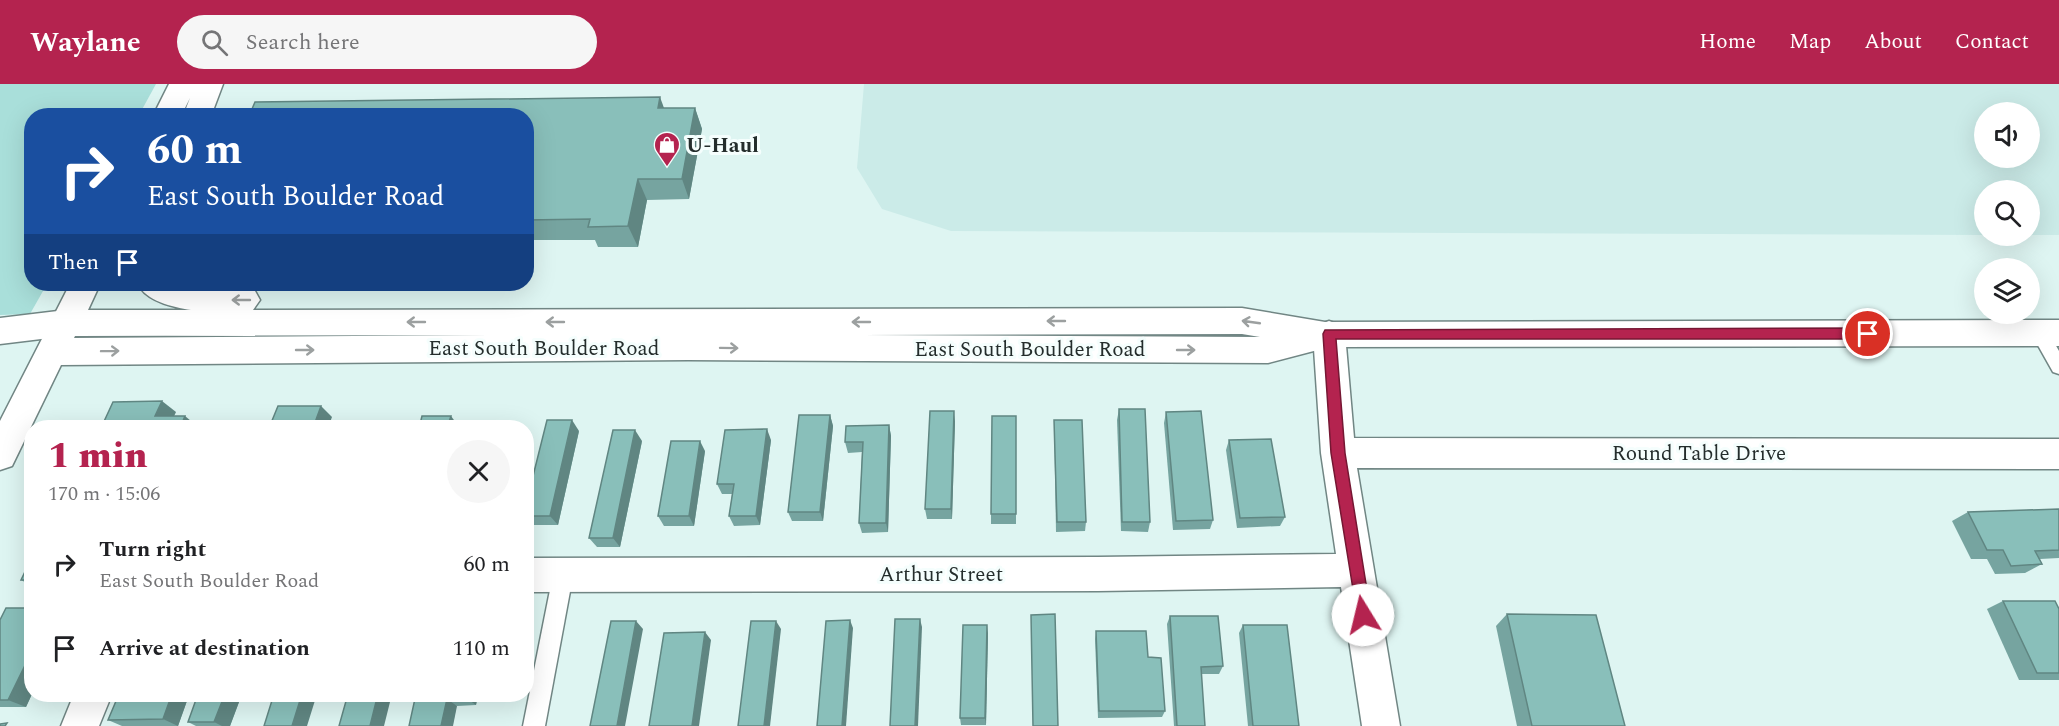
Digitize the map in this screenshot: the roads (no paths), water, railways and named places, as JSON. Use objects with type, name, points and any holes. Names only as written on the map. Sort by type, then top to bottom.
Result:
[{"type":"main road","points":[[171,108],[183,84]]},
{"type":"main road","points":[[200,108],[209,84]]},
{"type":"main road","points":[[0,455],[82,291]]},
{"type":"main road","name":"East South Boulder Road","points":[[165,291],[204,300],[564,300],[697,322]]},
{"type":"main road","points":[[697,322],[1242,321],[1329,334],[1338,453],[1381,726]]},
{"type":"main road","name":"East South Boulder Road","points":[[0,331],[66,322],[697,322]]},
{"type":"main road","name":"East South Boulder Road","points":[[0,343],[51,352],[688,347],[1268,350],[1329,334],[2049,333]]},
{"type":"main road","name":"Round Table Drive","points":[[1338,453],[2059,454]]},
{"type":"main road","name":"Arthur Street","points":[[534,575],[1098,574],[1356,570]]},
{"type":"main road","points":[[80,726],[90,702]]},
{"type":"lane","points":[[2049,333],[2059,367]]},
{"type":"lane","points":[[534,726],[562,575]]},
{"type":"place","name":"U-Haul","points":[[667,168]]}]
